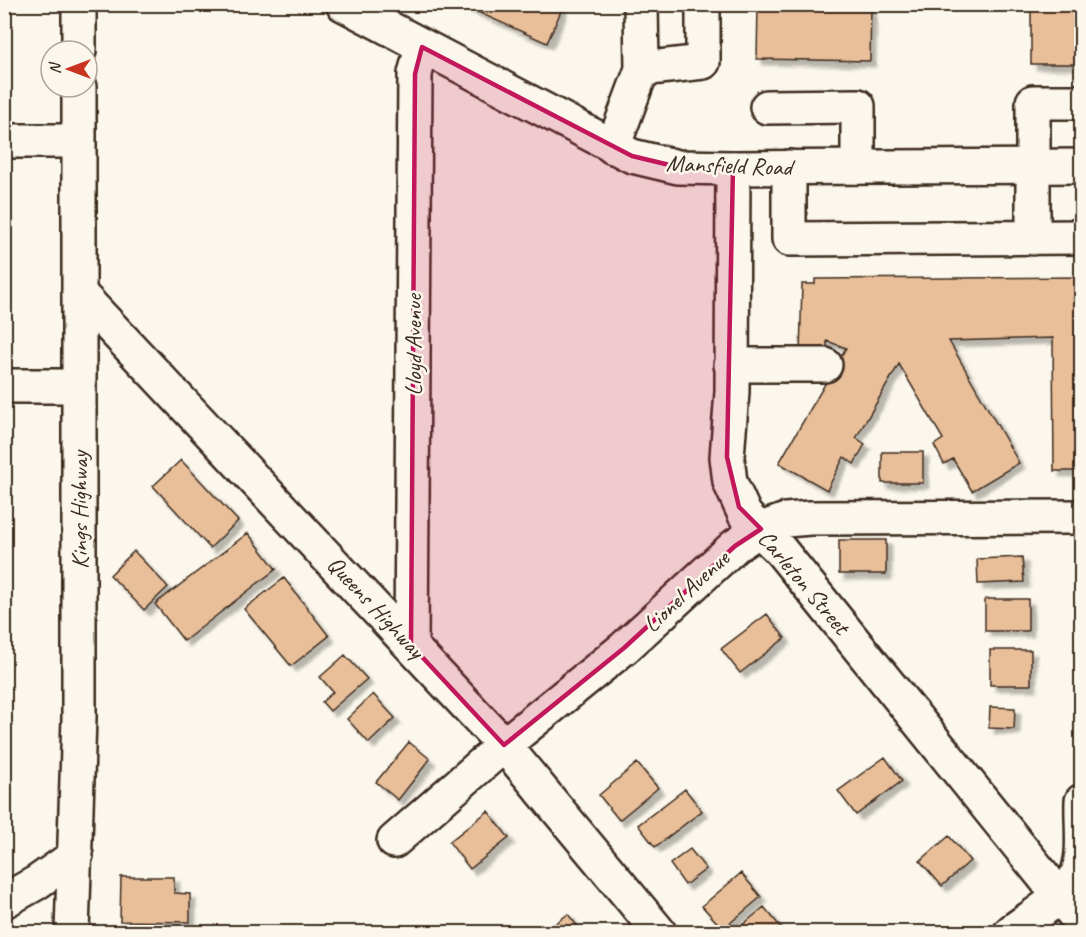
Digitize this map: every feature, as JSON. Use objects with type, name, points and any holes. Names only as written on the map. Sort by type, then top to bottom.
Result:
[{"type":"street","points":[[79,4],[79,39]]},
{"type":"street","points":[[613,147],[642,69],[641,4]]},
{"type":"street","points":[[642,69],[703,62],[703,4]]},
{"type":"street","name":"Mansfield Road","points":[[349,6],[613,147],[632,156],[666,165],[733,168],[1082,166]]},
{"type":"street","name":"Lloyd Avenue","points":[[411,645],[415,74],[422,47]]},
{"type":"street","name":"Kings Highway","points":[[72,933],[79,717],[79,99]]},
{"type":"street","points":[[1033,238],[1033,102],[1082,102]]},
{"type":"street","points":[[767,107],[858,106],[858,167]]},
{"type":"street","points":[[4,141],[78,141]]},
{"type":"street","points":[[789,167],[789,239],[1082,237]]},
{"type":"street","name":"Carleton Street","points":[[733,168],[731,365],[727,457],[730,482],[739,507],[761,529],[1082,924]]},
{"type":"street","name":"Queens Highway","points":[[79,293],[504,745],[659,933]]},
{"type":"street","points":[[731,365],[825,365]]},
{"type":"street","points":[[4,386],[79,386]]},
{"type":"street","name":"Lionel Avenue","points":[[394,840],[504,745],[624,648],[735,546],[761,529],[786,520],[810,518],[1082,517]]},
{"type":"street","points":[[1011,933],[1059,896],[1077,876],[1082,801]]},
{"type":"street","points":[[4,901],[36,883],[76,855]]},
{"type":"highlighted area","points":[[422,47],[632,156],[678,167],[733,168],[727,457],[739,507],[761,529],[735,546],[624,648],[504,745],[411,645],[415,74]]},
{"type":"building","points":[[460,4],[561,4],[561,11],[547,43]]},
{"type":"building","points":[[758,4],[871,4],[870,61],[757,59]]},
{"type":"building","points":[[1031,4],[1082,4],[1082,64],[1031,64]]},
{"type":"building","points":[[1082,277],[1082,471],[1054,471],[1053,338],[949,341],[1019,463],[972,491],[953,459],[944,464],[934,445],[943,439],[899,364],[856,438],[865,444],[854,464],[844,457],[827,490],[779,463],[846,348],[827,341],[827,354],[800,354],[802,284],[815,284],[815,279]]},
{"type":"building","points":[[882,452],[923,452],[923,483],[882,483]]},
{"type":"building","points":[[181,460],[238,521],[210,548],[153,486]]},
{"type":"building","points":[[248,533],[276,569],[184,641],[155,604]]},
{"type":"building","points":[[839,540],[886,540],[886,574],[839,574]]},
{"type":"building","points":[[134,551],[168,587],[144,610],[110,575]]},
{"type":"building","points":[[1022,557],[1024,582],[978,584],[977,559]]},
{"type":"building","points":[[284,578],[329,636],[291,666],[244,609]]},
{"type":"building","points":[[985,599],[1028,599],[1028,631],[985,631]]},
{"type":"building","points":[[767,614],[785,638],[740,673],[721,649]]},
{"type":"building","points":[[990,650],[1031,650],[1031,685],[990,685]]},
{"type":"building","points":[[345,655],[367,679],[330,711],[322,702],[333,692],[320,677]]},
{"type":"building","points":[[373,694],[395,718],[369,743],[347,719]]},
{"type":"building","points":[[990,707],[1015,708],[1014,729],[989,728]]},
{"type":"building","points":[[409,742],[430,759],[398,800],[376,782]]},
{"type":"building","points":[[885,757],[902,781],[856,815],[838,791]]},
{"type":"building","points":[[637,763],[658,788],[619,820],[599,795]]},
{"type":"building","points":[[685,789],[702,811],[655,847],[638,825]]},
{"type":"building","points":[[488,811],[509,838],[470,869],[449,842]]},
{"type":"building","points":[[949,836],[970,861],[942,886],[920,861]]},
{"type":"building","points":[[690,849],[706,869],[685,885],[670,864]]},
{"type":"building","points":[[741,873],[761,897],[723,929],[702,906]]},
{"type":"building","points":[[121,877],[174,877],[174,893],[190,894],[190,922],[120,921]]},
{"type":"building","points":[[764,907],[784,931],[734,932]]},
{"type":"building","points":[[568,914],[582,932],[544,932]]}]
